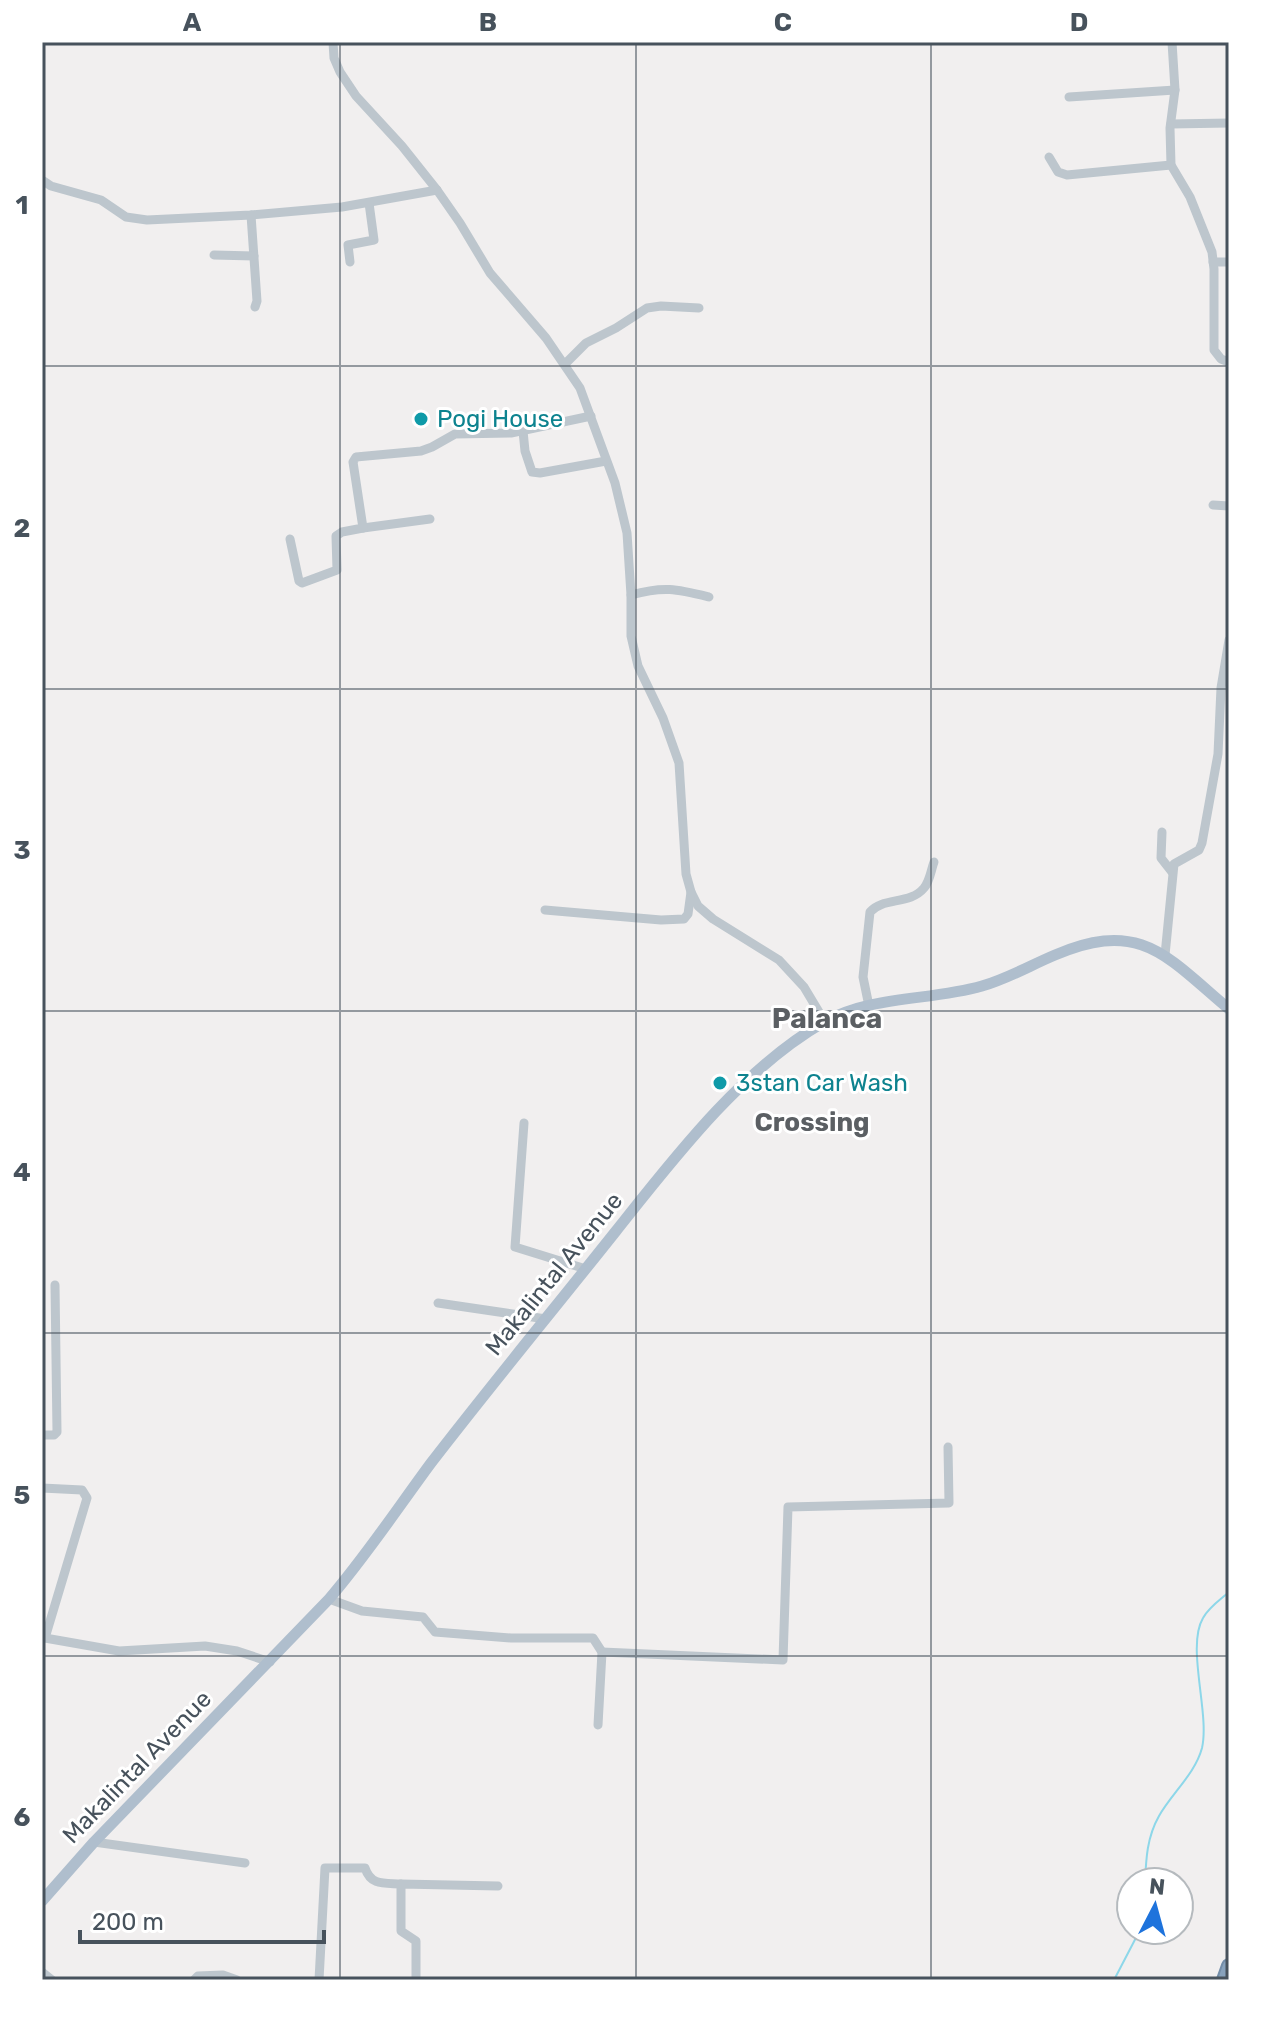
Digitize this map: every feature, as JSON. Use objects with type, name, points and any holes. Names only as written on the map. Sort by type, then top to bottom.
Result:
[{"type":"highway","points":[[1224,1980],[1229,1966]]},
{"type":"main road","name":"Makalintal Avenue","points":[[42,1901],[94,1842],[329,1599],[431,1463],[658,1179],[722,1107],[784,1050],[825,1022],[869,1006],[908,997],[951,994],[986,985],[1064,951],[1116,939],[1138,942],[1165,955],[1229,1009]]},
{"type":"street","points":[[333,42],[334,58],[356,96],[437,190],[490,273],[546,338],[580,388],[615,483],[627,533],[631,636],[638,666],[663,718],[679,763],[686,874],[691,892],[698,906],[713,919],[779,960],[804,987],[825,1022]]},
{"type":"street","points":[[1172,42],[1175,90],[1171,165],[1202,225],[1213,262],[1214,350],[1221,359],[1229,362]]},
{"type":"street","points":[[1069,97],[1175,90]]},
{"type":"street","points":[[1171,124],[1229,123]]},
{"type":"street","points":[[1049,157],[1058,172],[1067,175],[1171,165]]},
{"type":"street","points":[[42,180],[51,186],[101,200],[126,217],[147,220],[251,215],[369,203],[437,190]]},
{"type":"street","points":[[350,262],[348,245],[372,242],[375,237],[369,203]]},
{"type":"street","points":[[251,215],[255,307]]},
{"type":"street","points":[[214,255],[254,256]]},
{"type":"street","points":[[1213,262],[1229,262]]},
{"type":"street","points":[[565,364],[586,343],[647,308],[699,308]]},
{"type":"street","points":[[363,528],[353,462],[356,457],[421,451],[459,433],[496,435],[591,416]]},
{"type":"street","points":[[523,431],[532,472],[606,461]]},
{"type":"street","points":[[1213,505],[1229,506]]},
{"type":"street","points":[[290,539],[297,578],[302,583],[337,570],[336,536],[342,532],[430,519]]},
{"type":"street","points":[[631,595],[656,588],[671,588],[709,597]]},
{"type":"street","points":[[1165,955],[1174,864],[1199,850],[1202,843],[1218,754],[1221,688],[1229,640]]},
{"type":"street","points":[[1218,754],[1229,754]]},
{"type":"street","points":[[1162,832],[1161,858],[1172,872]]},
{"type":"street","points":[[869,1006],[863,977],[870,912],[877,906],[911,898],[924,888],[934,862]]},
{"type":"street","points":[[545,910],[661,920],[684,919],[688,914],[691,892]]},
{"type":"street","points":[[524,1123],[515,1247],[586,1269]]},
{"type":"street","points":[[42,1435],[57,1432],[55,1285]]},
{"type":"street","points":[[438,1303],[546,1319]]},
{"type":"street","points":[[602,1652],[783,1660],[788,1507],[949,1503],[948,1447]]},
{"type":"street","points":[[42,1488],[82,1490],[87,1498],[43,1639],[119,1651],[205,1646],[237,1651],[270,1662]]},
{"type":"street","points":[[329,1599],[362,1611],[423,1617],[435,1632],[511,1638],[593,1638],[602,1652],[598,1725]]},
{"type":"street","points":[[94,1842],[245,1863]]},
{"type":"street","points":[[319,1980],[325,1868],[365,1868],[368,1877],[375,1883],[498,1886]]},
{"type":"street","points":[[401,1884],[401,1931],[416,1941],[416,1980]]},
{"type":"street","points":[[42,1972],[52,1980]]},
{"type":"street","points":[[194,1980],[198,1976],[223,1975],[237,1980]]},
{"type":"waterway","points":[[1229,1412],[1229,1440]]},
{"type":"waterway","points":[[1146,1866],[1155,1824],[1189,1775],[1202,1748],[1204,1734],[1197,1663],[1198,1630],[1208,1610],[1229,1592]]},
{"type":"waterway","points":[[1114,1980],[1132,1946]]},
{"type":"place","name":"Pogi House","points":[[421,419]]},
{"type":"place","name":"3stan Car Wash","points":[[720,1083]]},
{"type":"district","name":"Palanca","points":[[827,1018]]},
{"type":"district","name":"Crossing","points":[[812,1122]]}]
